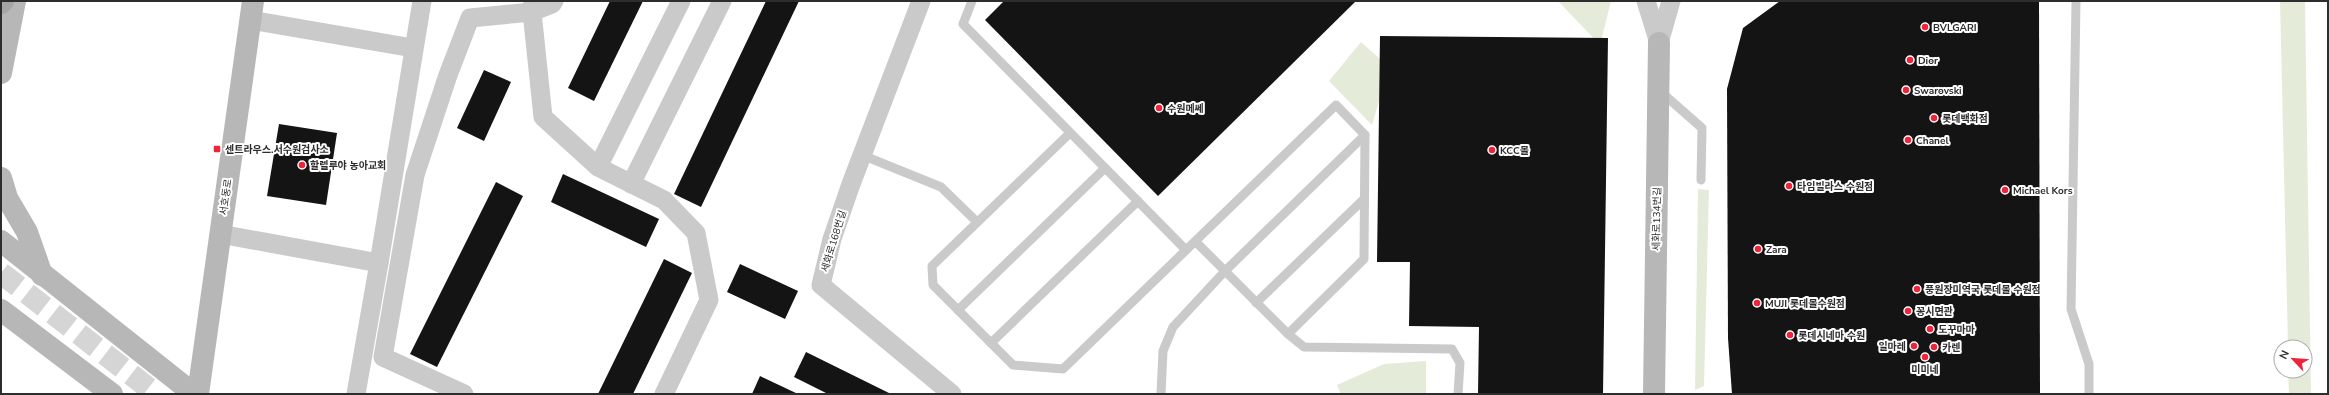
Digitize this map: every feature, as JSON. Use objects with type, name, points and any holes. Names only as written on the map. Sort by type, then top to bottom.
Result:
[{"type":"street","points":[[1,73],[15,1]]},
{"type":"street","points":[[356,394],[422,1]]},
{"type":"street","points":[[464,394],[383,357],[415,175],[448,75],[470,18],[532,6],[552,4],[554,1]]},
{"type":"street","points":[[598,167],[681,1]]},
{"type":"street","points":[[631,184],[722,1]]},
{"type":"street","name":"세화로168번길","points":[[921,1],[862,155],[832,239],[821,285],[952,394]]},
{"type":"street","points":[[1646,1],[1659,44]]},
{"type":"street","points":[[1659,44],[1671,1]]},
{"type":"street","points":[[532,6],[543,117],[598,167],[664,200],[696,233],[709,300],[664,394]]},
{"type":"street","points":[[252,11],[413,48]]},
{"type":"street","name":"서호동로","points":[[198,394],[252,11]]},
{"type":"street","name":"세화로134번길","points":[[1654,394],[1659,44]]},
{"type":"street","points":[[1,178],[7,198],[27,232],[42,274]]},
{"type":"street","points":[[220,234],[379,263]]},
{"type":"street","points":[[1,241],[194,394]]},
{"type":"street","points":[[3,312],[112,394]]},
{"type":"lane","points":[[972,1],[963,24],[1186,250]]},
{"type":"lane","points":[[2076,1],[2071,310],[2089,364],[2089,394]]},
{"type":"lane","points":[[1658,90],[1702,128],[1701,180]]},
{"type":"lane","points":[[1070,132],[932,266],[933,285],[1013,365],[1063,369],[1336,105],[1365,135],[1364,259],[1288,334]]},
{"type":"lane","points":[[1161,394],[1163,351],[1173,327],[1225,271],[1365,135]]},
{"type":"lane","points":[[862,155],[941,187],[977,222]]},
{"type":"lane","points":[[958,310],[1105,168]]},
{"type":"lane","points":[[1256,303],[1364,199]]},
{"type":"lane","points":[[991,343],[1138,201]]},
{"type":"lane","points":[[1196,242],[1256,303],[1288,334],[1304,347],[1452,349],[1460,363],[1458,394]]},
{"type":"green space","points":[[1558,1],[1611,1],[1600,45]]},
{"type":"green space","points":[[2280,1],[2305,1],[2310,339],[2288,339]]},
{"type":"green space","points":[[1361,42],[1389,67],[1372,125],[1329,81]]},
{"type":"green space","points":[[1698,189],[1709,190],[1704,386],[1695,390]]},
{"type":"green space","points":[[1426,361],[1426,394],[1341,394],[1337,385],[1384,364]]},
{"type":"green space","points":[[2288,379],[2311,379],[2311,394],[2289,394]]},
{"type":"building","points":[[610,1],[643,1],[594,101],[568,88]]},
{"type":"building","points":[[766,1],[799,1],[701,207],[674,194]]},
{"type":"building","name":"수원메쎄","points":[[1004,1],[1356,1],[1158,196],[985,20]]},
{"type":"building","points":[[1780,1],[2039,1],[2040,394],[1732,394],[1728,338],[1727,89],[1743,28]]},
{"type":"building","name":"KCC몰","points":[[1380,36],[1608,38],[1603,394],[1478,394],[1479,327],[1409,326],[1410,262],[1377,262]]},
{"type":"building","points":[[484,70],[511,82],[484,141],[457,128]]},
{"type":"building","name":"할렐루야 농아교회","points":[[279,124],[337,133],[326,205],[267,196]]},
{"type":"building","points":[[563,174],[659,219],[646,247],[551,202]]},
{"type":"building","points":[[496,182],[523,196],[437,367],[410,354]]},
{"type":"building","points":[[664,259],[692,273],[633,394],[598,394]]},
{"type":"building","points":[[740,264],[798,291],[785,319],[727,292]]},
{"type":"building","points":[[806,352],[891,394],[828,394],[794,377]]},
{"type":"building","points":[[760,376],[798,394],[752,394]]},
{"type":"tunnel","points":[[1,273],[156,394]]},
{"type":"place","name":"BVLGARI","points":[[1925,27]]},
{"type":"place","name":"Dior","points":[[1910,60]]},
{"type":"place","name":"Swarovski","points":[[1906,90]]},
{"type":"place","name":"수원메쎄","points":[[1159,108]]},
{"type":"place","name":"롯데백화점","points":[[1934,118]]},
{"type":"place","name":"Chanel","points":[[1908,140]]},
{"type":"place","name":"센트라우스.서수원검사소","points":[[217,149]]},
{"type":"place","name":"KCC몰","points":[[1492,150]]},
{"type":"place","name":"할렐루야 농아교회","points":[[302,165]]},
{"type":"place","name":"타임빌라스 수원점","points":[[1789,186]]},
{"type":"place","name":"Michael Kors","points":[[2005,190]]},
{"type":"place","name":"Zara","points":[[1758,249]]},
{"type":"place","name":"풍원장미역국 롯데몰 수원점","points":[[1917,289]]},
{"type":"place","name":"MUJI 롯데몰수원점","points":[[1757,303]]},
{"type":"place","name":"꽁시면관","points":[[1908,311]]},
{"type":"place","name":"도꾸마마","points":[[1930,329]]},
{"type":"place","name":"롯데시네마 수원","points":[[1790,335]]},
{"type":"place","name":"일마레","points":[[1914,346]]},
{"type":"place","name":"카렌","points":[[1934,347]]},
{"type":"place","name":"미미네","points":[[1925,357]]}]
